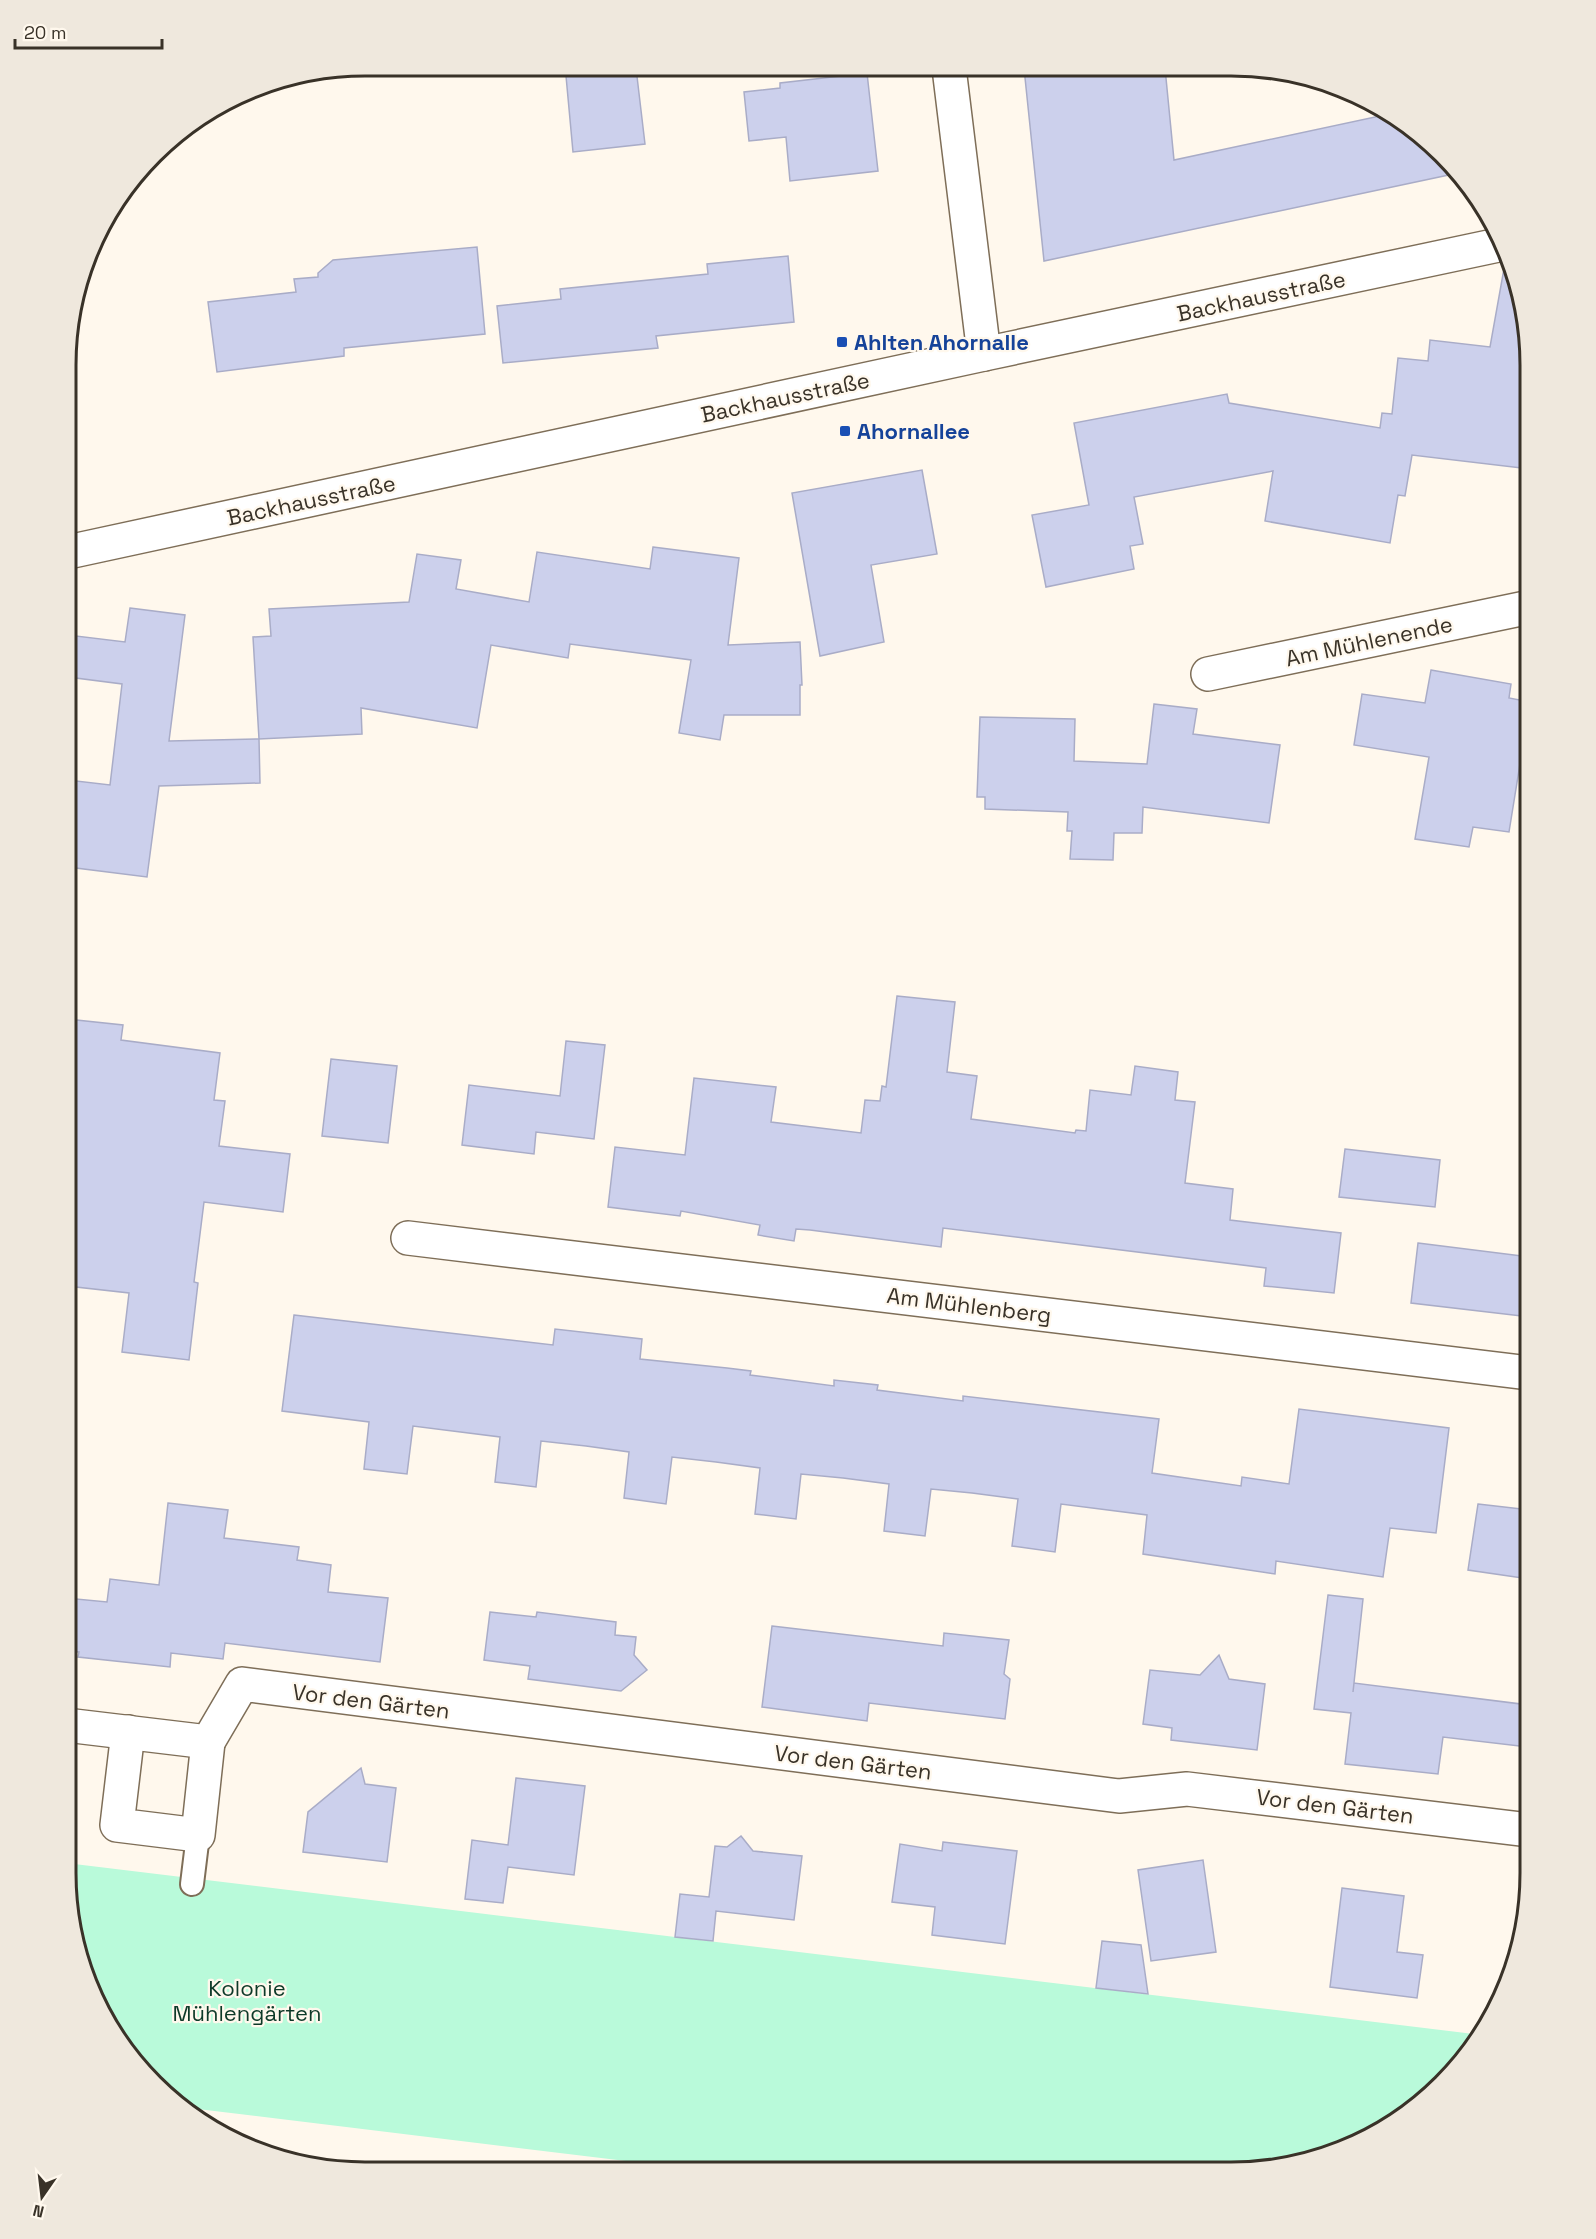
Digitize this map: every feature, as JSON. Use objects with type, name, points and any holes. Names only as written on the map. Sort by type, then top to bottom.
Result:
[{"type":"street","points":[[950,76],[984,354]]},
{"type":"street","name":"Backhausstraße","points":[[76,550],[1494,246]]},
{"type":"street","name":"Am Mühlenende","points":[[1208,674],[1520,609]]},
{"type":"street","name":"Am Mühlenberg","points":[[408,1238],[1520,1372]]},
{"type":"street","name":"Vor den Gärten","points":[[198,1835],[208,1742],[242,1684],[1119,1796],[1186,1789],[1520,1829]]},
{"type":"street","points":[[76,1726],[208,1742]]},
{"type":"street","points":[[128,1732],[117,1826],[198,1835]]},
{"type":"lane","points":[[192,1884],[198,1835]]},
{"type":"green space","name":"Kolonie Mühlengärten","points":[[76,1864],[1471,2034],[1435,2078],[1407,2103],[1375,2124],[1324,2147],[1269,2160],[1250,2162],[635,2162],[198,2109],[175,2091],[148,2064],[125,2034],[106,2002],[86,1949],[79,1912]]},
{"type":"building","points":[[566,76],[637,76],[645,144],[573,152]]},
{"type":"building","points":[[841,76],[867,76],[878,171],[790,181],[786,137],[749,141],[744,92],[780,88],[780,83]]},
{"type":"building","points":[[1025,76],[1166,76],[1174,160],[1377,116],[1407,136],[1448,175],[1044,261]]},
{"type":"building","points":[[477,247],[485,334],[344,348],[344,356],[217,372],[208,302],[296,292],[294,279],[318,277],[318,273],[333,260]]},
{"type":"building","points":[[788,256],[794,322],[656,336],[658,348],[503,363],[497,306],[561,299],[560,289],[708,274],[707,264]]},
{"type":"building","points":[[1504,271],[1514,309],[1519,346],[1520,468],[1412,455],[1405,496],[1398,495],[1390,543],[1265,521],[1273,471],[1134,497],[1143,544],[1130,546],[1134,569],[1046,587],[1032,515],[1089,505],[1074,423],[1227,394],[1229,403],[1380,428],[1382,413],[1392,414],[1398,358],[1428,361],[1430,340],[1490,347]]},
{"type":"building","points":[[922,470],[937,554],[871,565],[884,642],[820,656],[792,493]]},
{"type":"building","points":[[653,547],[739,558],[728,645],[800,642],[802,685],[800,685],[800,715],[724,715],[720,740],[679,733],[691,660],[570,644],[568,658],[491,645],[477,728],[361,708],[362,734],[259,739],[253,637],[271,636],[269,609],[409,602],[417,554],[461,560],[456,589],[529,602],[537,552],[650,569]]},
{"type":"building","points":[[130,608],[185,615],[169,741],[259,739],[260,783],[159,786],[147,877],[76,868],[76,781],[110,785],[122,684],[76,678],[76,636],[125,642]]},
{"type":"building","points":[[1431,670],[1511,684],[1509,698],[1520,700],[1520,764],[1509,832],[1473,827],[1469,847],[1415,839],[1429,757],[1354,745],[1362,694],[1425,703]]},
{"type":"building","points":[[1154,704],[1197,709],[1193,734],[1280,745],[1269,823],[1143,807],[1142,833],[1114,833],[1113,860],[1070,859],[1072,831],[1067,831],[1068,812],[985,809],[985,797],[977,797],[980,717],[1075,719],[1074,761],[1147,764]]},
{"type":"building","points":[[897,996],[955,1002],[947,1072],[977,1076],[971,1119],[1075,1133],[1076,1130],[1086,1131],[1090,1090],[1131,1095],[1135,1066],[1178,1072],[1175,1100],[1195,1102],[1185,1183],[1233,1189],[1230,1220],[1341,1233],[1334,1293],[1264,1286],[1266,1268],[943,1228],[941,1247],[796,1229],[794,1241],[758,1235],[760,1225],[681,1211],[680,1216],[608,1207],[615,1147],[685,1155],[694,1078],[776,1087],[771,1122],[861,1133],[865,1100],[880,1101],[882,1086],[886,1087]]},
{"type":"building","points":[[76,1020],[123,1025],[121,1040],[220,1053],[214,1100],[225,1101],[219,1146],[290,1154],[283,1212],[204,1202],[194,1282],[198,1283],[189,1360],[122,1352],[129,1293],[76,1287]]},
{"type":"building","points":[[566,1041],[605,1045],[594,1139],[536,1132],[534,1154],[462,1145],[469,1085],[560,1096]]},
{"type":"building","points":[[331,1059],[397,1066],[388,1143],[322,1136]]},
{"type":"building","points":[[1345,1149],[1440,1160],[1435,1207],[1339,1197]]},
{"type":"building","points":[[1418,1243],[1520,1256],[1520,1316],[1411,1303]]},
{"type":"building","points":[[294,1315],[553,1345],[555,1329],[642,1339],[640,1359],[751,1371],[750,1375],[834,1386],[834,1380],[878,1385],[877,1390],[963,1401],[963,1396],[1159,1419],[1152,1473],[1241,1486],[1242,1477],[1289,1484],[1299,1409],[1449,1428],[1436,1533],[1390,1528],[1383,1577],[1276,1561],[1275,1574],[1143,1554],[1147,1515],[1061,1504],[1055,1552],[1012,1546],[1018,1499],[972,1493],[931,1489],[925,1536],[884,1531],[889,1484],[843,1478],[801,1474],[796,1519],[755,1514],[760,1468],[716,1462],[672,1457],[666,1504],[624,1498],[629,1452],[586,1446],[541,1441],[536,1487],[495,1482],[500,1437],[413,1426],[407,1474],[364,1469],[369,1422],[282,1411]]},
{"type":"building","points":[[168,1503],[228,1510],[224,1538],[299,1547],[297,1560],[331,1565],[328,1592],[388,1598],[380,1662],[225,1643],[223,1659],[171,1653],[170,1667],[78,1657],[79,1652],[76,1652],[76,1599],[107,1602],[110,1579],[159,1585]]},
{"type":"building","points":[[1478,1504],[1520,1509],[1520,1578],[1468,1570]]},
{"type":"building","points":[[1328,1595],[1363,1599],[1353,1692],[1354,1683],[1520,1704],[1520,1746],[1443,1737],[1438,1774],[1345,1764],[1351,1713],[1314,1709]]},
{"type":"building","points":[[490,1612],[536,1617],[537,1612],[616,1622],[615,1635],[636,1637],[634,1655],[647,1670],[621,1691],[528,1679],[530,1666],[484,1660]]},
{"type":"building","points":[[772,1626],[943,1646],[944,1633],[1009,1640],[1004,1674],[1010,1679],[1005,1719],[869,1703],[867,1721],[762,1707]]},
{"type":"building","points":[[1219,1655],[1229,1679],[1265,1684],[1257,1750],[1171,1740],[1172,1728],[1143,1724],[1150,1670],[1200,1675]]},
{"type":"building","points":[[361,1768],[365,1784],[396,1788],[387,1862],[303,1852],[308,1812]]},
{"type":"building","points":[[516,1778],[585,1786],[574,1875],[508,1867],[503,1903],[465,1899],[472,1840],[508,1845]]},
{"type":"building","points":[[741,1836],[753,1851],[802,1856],[794,1920],[716,1911],[713,1941],[675,1937],[680,1894],[709,1897],[715,1846],[727,1847]]},
{"type":"building","points":[[943,1842],[1017,1851],[1005,1944],[932,1935],[935,1907],[892,1902],[900,1844],[942,1851]]},
{"type":"building","points":[[1203,1860],[1216,1952],[1151,1961],[1138,1870]]},
{"type":"building","points":[[1342,1888],[1404,1896],[1397,1952],[1423,1955],[1417,1998],[1330,1987]]},
{"type":"building","points":[[1102,1941],[1141,1945],[1148,1994],[1096,1988]]},
{"type":"place","name":"Ahlten Ahornalle","points":[[842,342]]},
{"type":"place","name":"Ahornallee","points":[[845,431]]}]
